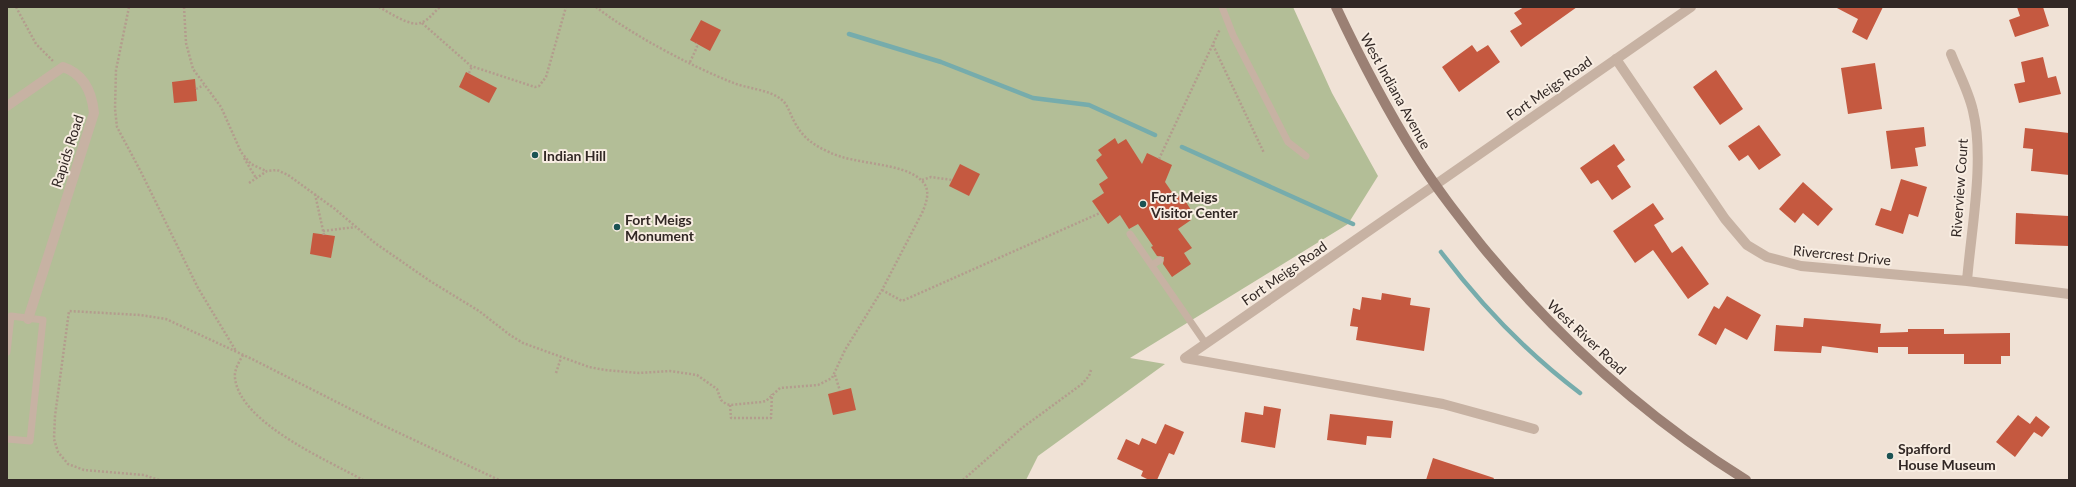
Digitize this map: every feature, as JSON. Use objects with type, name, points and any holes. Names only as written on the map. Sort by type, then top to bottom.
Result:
[{"type":"main road","name":"West Indiana Avenue","points":[[1336,7],[1369,75],[1416,157],[1435,185]]},
{"type":"main road","name":"West River Road","points":[[1435,185],[1513,283],[1554,327],[1594,365],[1706,455],[1746,480]]},
{"type":"street","name":"Fort Meigs Road","points":[[1534,429],[1443,404],[1185,358],[1690,7]]},
{"type":"street","name":"Riverview Court","points":[[1951,54],[1973,109],[1977,132],[1977,166],[1966,281]]},
{"type":"street","name":"Rivercrest Drive","points":[[1616,59],[1725,218],[1739,237],[1757,252],[1778,261],[1801,266],[1966,281],[2069,294]]},
{"type":"street","points":[[7,106],[63,67]]},
{"type":"street","name":"Rapids Road","points":[[28,318],[94,113],[93,102],[80,75],[63,67]]},
{"type":"lane","points":[[1222,7],[1233,35],[1288,142],[1306,156]]},
{"type":"lane","points":[[1130,234],[1206,344]]},
{"type":"lane","points":[[1152,266],[1160,260]]},
{"type":"lane","points":[[7,352],[11,316],[43,320],[30,441],[7,439]]},
{"type":"path","points":[[16,7],[36,44],[50,59],[63,67]]},
{"type":"path","points":[[129,7],[116,70],[115,109],[117,127],[141,172],[198,288],[236,352]]},
{"type":"path","points":[[184,7],[186,43],[190,60],[204,85],[221,107],[241,152],[256,178]]},
{"type":"path","points":[[379,7],[409,22],[418,24],[422,23],[440,7]]},
{"type":"path","points":[[422,23],[472,66],[534,87],[539,86],[546,77],[566,7]]},
{"type":"path","points":[[249,183],[267,171],[278,170],[284,172],[411,269],[479,310],[510,335],[523,343],[561,358],[589,367],[623,373],[670,371],[697,375],[717,389],[721,400],[730,405],[761,402],[780,388],[823,384],[834,375],[849,344],[882,290],[926,204],[928,197],[922,180],[906,171],[856,161],[831,153],[802,135],[783,100],[757,90],[732,83],[618,23],[596,7]]},
{"type":"path","points":[[1159,159],[1226,16]]},
{"type":"path","points":[[690,62],[697,48],[696,43]]},
{"type":"path","points":[[1213,45],[1264,153]]},
{"type":"path","points":[[469,73],[472,66]]},
{"type":"path","points":[[196,89],[204,85]]},
{"type":"path","points":[[241,152],[251,164],[267,171]]},
{"type":"path","points":[[922,180],[931,177],[952,180]]},
{"type":"path","points":[[314,194],[323,233],[356,227]]},
{"type":"path","points":[[882,290],[902,301],[1100,213]]},
{"type":"path","points":[[159,480],[144,475],[84,470],[68,464],[58,452],[54,439],[55,416],[69,312],[140,315],[166,319],[236,352],[378,423],[499,480]]},
{"type":"path","points":[[242,355],[235,376],[236,386],[250,408],[276,431],[363,480]]},
{"type":"path","points":[[556,373],[561,358]]},
{"type":"path","points":[[963,480],[1018,431],[1082,384],[1090,376],[1091,370]]},
{"type":"path","points":[[834,375],[840,391]]},
{"type":"path","points":[[730,405],[731,418],[771,418],[772,394]]},
{"type":"green space","points":[[7,7],[1293,7],[1332,93],[1378,176],[1348,224],[1130,358],[1165,364],[1038,456],[1026,480],[7,480]]},
{"type":"building","points":[[1524,7],[1577,7],[1521,47],[1510,31],[1522,24],[1514,13]]},
{"type":"building","points":[[1835,7],[1883,7],[1867,40],[1852,32],[1858,19]]},
{"type":"building","points":[[2017,7],[2043,7],[2049,26],[2015,37],[2009,20],[2020,16]]},
{"type":"building","points":[[701,20],[721,30],[710,51],[690,40]]},
{"type":"building","points":[[1472,45],[1477,52],[1488,45],[1500,62],[1459,92],[1442,67]]},
{"type":"building","points":[[2043,57],[2048,78],[2056,76],[2061,94],[2019,103],[2014,84],[2025,82],[2021,62]]},
{"type":"building","points":[[1875,63],[1882,109],[1848,114],[1841,68]]},
{"type":"building","points":[[1716,70],[1743,109],[1720,125],[1693,87]]},
{"type":"building","points":[[466,72],[497,88],[489,103],[459,87]]},
{"type":"building","points":[[195,79],[197,101],[174,103],[172,82]]},
{"type":"building","points":[[1759,125],[1781,155],[1759,170],[1748,155],[1739,161],[1728,146]]},
{"type":"building","points":[[1924,127],[1926,146],[1915,148],[1918,166],[1891,169],[1886,131]]},
{"type":"building","points":[[2025,128],[2069,133],[2069,175],[2031,171],[2033,149],[2023,148]]},
{"type":"building","name":"Fort Meigs Visitor Center","points":[[1115,138],[1118,144],[1126,139],[1142,164],[1147,153],[1172,165],[1165,182],[1176,198],[1181,194],[1191,210],[1187,214],[1191,220],[1178,229],[1192,248],[1184,253],[1191,264],[1172,277],[1163,264],[1164,257],[1157,256],[1151,247],[1153,246],[1138,224],[1129,229],[1120,215],[1108,224],[1092,201],[1104,193],[1099,184],[1108,178],[1096,160],[1102,155],[1098,150]]},
{"type":"building","points":[[1614,144],[1625,160],[1617,166],[1631,187],[1612,200],[1598,180],[1591,184],[1580,168]]},
{"type":"building","points":[[960,164],[980,174],[969,196],[949,186]]},
{"type":"building","points":[[1901,179],[1927,187],[1918,217],[1909,214],[1903,234],[1875,225],[1881,208],[1891,211]]},
{"type":"building","points":[[1803,182],[1833,209],[1818,226],[1803,213],[1795,223],[1779,209]]},
{"type":"building","points":[[1653,203],[1664,219],[1654,225],[1672,253],[1682,246],[1709,284],[1688,299],[1653,250],[1635,263],[1613,231]]},
{"type":"building","points":[[2016,213],[2069,216],[2069,246],[2015,244]]},
{"type":"building","points":[[313,233],[335,236],[331,258],[310,254]]},
{"type":"building","points":[[1382,293],[1411,298],[1410,305],[1430,308],[1424,351],[1356,340],[1358,327],[1350,326],[1353,308],[1360,310],[1362,297],[1381,300]]},
{"type":"building","points":[[1727,296],[1761,315],[1747,340],[1725,328],[1716,345],[1698,335],[1714,306],[1719,309]]},
{"type":"building","points":[[1804,318],[1881,324],[1880,333],[1908,332],[1908,329],[1944,329],[1944,334],[2010,333],[2010,356],[2001,356],[2001,364],[1964,364],[1964,354],[1908,354],[1908,347],[1878,347],[1878,353],[1822,346],[1821,353],[1774,351],[1776,325],[1803,327]]},
{"type":"building","points":[[851,388],[856,410],[833,415],[828,394]]},
{"type":"building","points":[[1264,406],[1281,409],[1275,448],[1241,442],[1245,412],[1263,415]]},
{"type":"building","points":[[1330,414],[1393,421],[1391,438],[1367,436],[1366,445],[1327,440]]},
{"type":"building","points":[[2018,415],[2030,424],[2036,416],[2050,427],[2042,437],[2034,432],[2015,457],[1996,442]]},
{"type":"building","points":[[1165,424],[1184,432],[1174,455],[1169,453],[1157,480],[1149,480],[1141,476],[1143,471],[1117,459],[1126,439],[1139,445],[1142,438],[1156,444]]},
{"type":"building","points":[[1433,458],[1494,478],[1493,480],[1426,480]]},
{"type":"waterway","points":[[849,34],[941,62],[1033,98],[1089,105],[1155,135]]},
{"type":"waterway","points":[[1182,147],[1353,224]]},
{"type":"waterway","points":[[1441,252],[1472,291],[1523,345],[1560,378],[1580,393]]},
{"type":"place","name":"Indian Hill","points":[[535,155]]},
{"type":"place","name":"Fort Meigs Visitor Center","points":[[1143,204]]},
{"type":"place","name":"Fort Meigs Monument","points":[[617,227]]},
{"type":"place","name":"Spafford House Museum","points":[[1890,456]]}]
